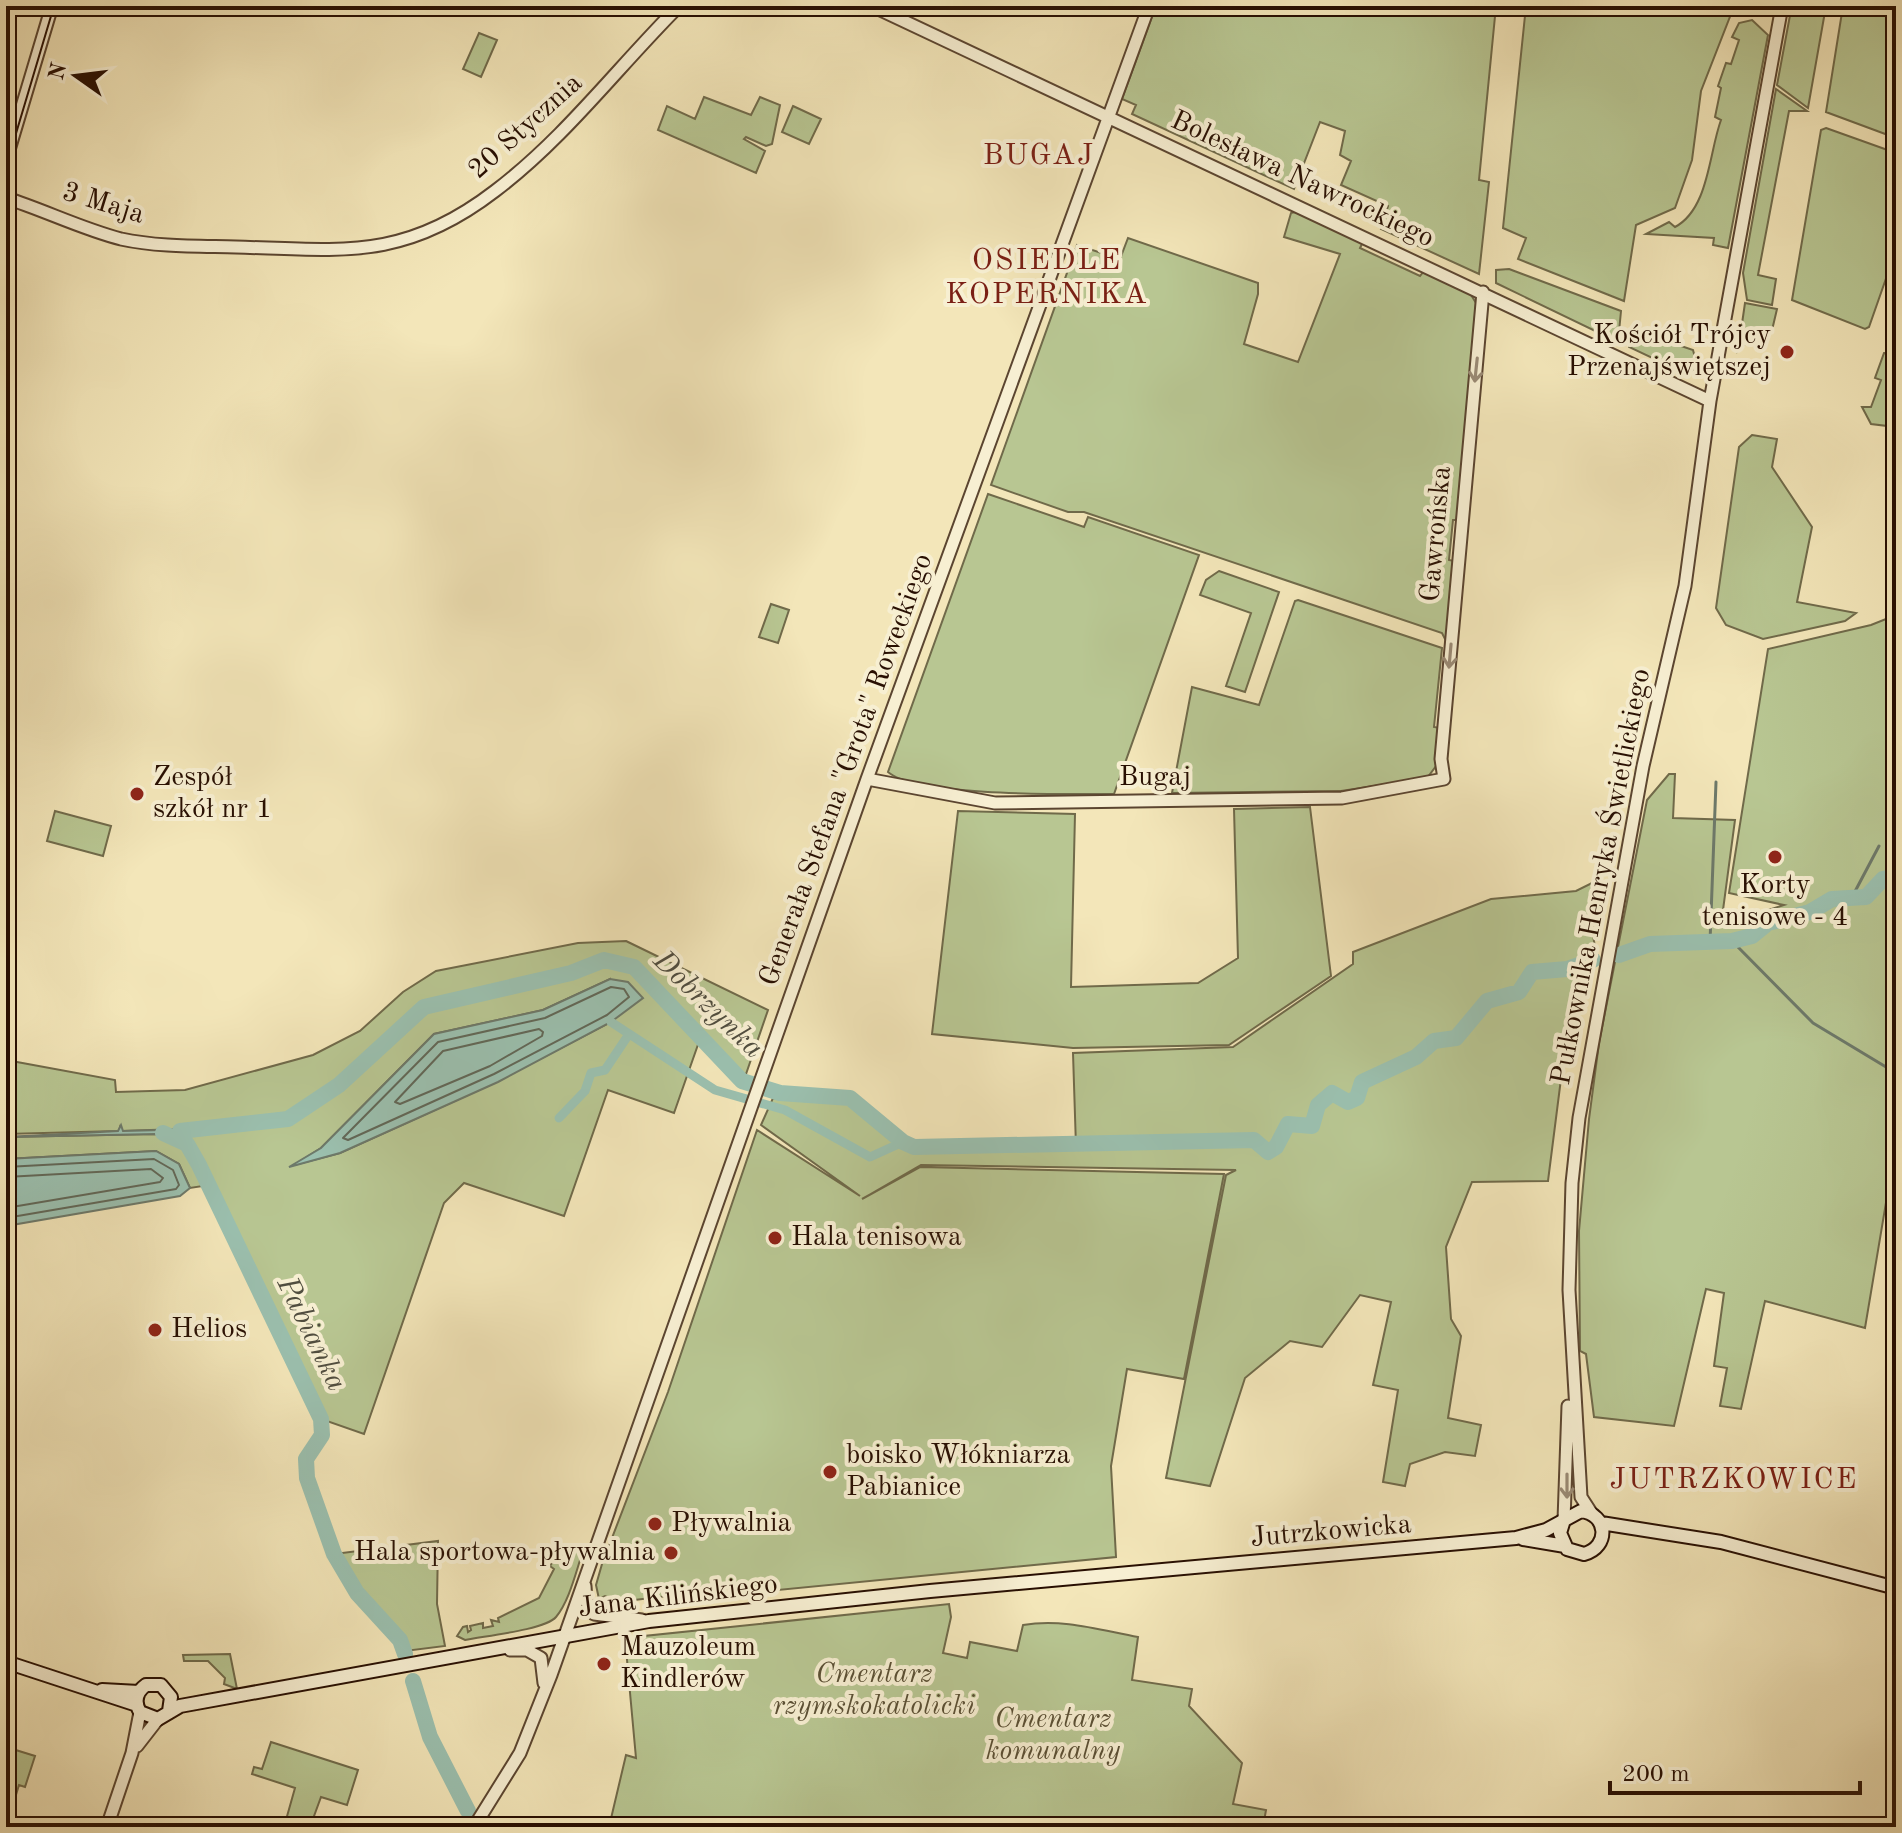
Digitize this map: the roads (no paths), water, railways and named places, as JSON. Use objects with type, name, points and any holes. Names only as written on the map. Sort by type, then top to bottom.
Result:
[{"type":"main road","points":[[1644,1532],[1602,1541],[1595,1550],[1584,1554],[1565,1546],[1560,1533],[1564,1520],[1575,1512],[1644,1532],[1722,1542],[1896,1588]]},
{"type":"main road","points":[[1597,1519],[1602,1541]]},
{"type":"main road","name":"Jutrzkowicka","points":[[1516,1538],[1564,1520]]},
{"type":"main road","name":"Jutrzkowicka","points":[[1151,1572],[1516,1538],[1565,1546]]},
{"type":"main road","name":"Jana Kilińskiego","points":[[163,1715],[216,1700],[649,1621],[930,1591],[1151,1572]]},
{"type":"main road","points":[[6,1662],[139,1703],[163,1715],[172,1702],[169,1692],[156,1684],[146,1685],[139,1703]]},
{"type":"main road","name":"Jana Kilińskiego","points":[[169,1692],[216,1700]]},
{"type":"street","points":[[6,160],[52,6]]},
{"type":"street","name":"20 Stycznia","points":[[237,247],[336,250],[381,247],[432,229],[461,214],[493,193],[552,143],[679,6]]},
{"type":"street","name":"Bolesława Nawrockiego","points":[[872,6],[1710,401]]},
{"type":"street","name":"Generała Stefana \"Grota\" Roweckiego","points":[[474,1827],[520,1753],[540,1706],[867,779],[1149,6]]},
{"type":"street","name":"Pułkownika Henryka Świetlickiego","points":[[1564,1520],[1571,1366],[1570,1235],[1579,1118],[1643,766],[1685,586],[1710,401],[1782,6]]},
{"type":"street","name":"3 Maja","points":[[6,198],[135,242],[237,247]]},
{"type":"street","name":"Gawrońska","points":[[1444,779],[1441,759],[1483,292]]},
{"type":"street","name":"Bugaj","points":[[867,779],[975,801],[1051,803],[1342,798],[1444,779]]},
{"type":"street","name":"Pułkownika Henryka Świetlickiego","points":[[1571,1366],[1581,1497],[1597,1519]]},
{"type":"street","points":[[588,1569],[585,1596],[594,1614],[649,1621]]},
{"type":"street","points":[[466,1654],[520,1649],[533,1652],[544,1667],[540,1706]]},
{"type":"street","points":[[107,1827],[132,1753],[139,1703]]},
{"type":"street","points":[[132,1753],[163,1715]]},
{"type":"water","points":[[610,979],[628,982],[643,998],[611,1022],[498,1082],[340,1153],[289,1167],[321,1148],[434,1034],[543,1010]]},
{"type":"water","points":[[121,1125],[123,1131],[202,1129],[169,1132],[170,1139],[156,1134],[6,1137],[118,1131]]},
{"type":"water","points":[[156,1151],[179,1164],[190,1188],[180,1196],[6,1226],[6,1159]]},
{"type":"waterway","points":[[1710,942],[1716,782]]},
{"type":"waterway","points":[[1851,899],[1879,846]]},
{"type":"waterway","name":"Dobrzynka","points":[[1619,955],[1650,944],[1732,941],[1752,936],[1768,923],[1810,912],[1832,899],[1866,897],[1883,879],[1896,877]]},
{"type":"waterway","points":[[1732,941],[1813,1023],[1896,1073]]},
{"type":"waterway","name":"Dobrzynka","points":[[180,1131],[288,1119],[339,1085],[424,1007],[571,973],[604,960],[634,967],[742,1081],[780,1093],[850,1098],[903,1142],[914,1147],[1254,1140],[1268,1152],[1276,1147],[1288,1124],[1312,1126],[1318,1105],[1332,1093],[1348,1102],[1357,1098],[1362,1082],[1416,1057],[1434,1041],[1456,1038],[1487,1001],[1519,992],[1532,972],[1567,969],[1593,960]]},
{"type":"waterway","points":[[611,1022],[715,1090],[785,1110],[870,1157],[903,1142]]},
{"type":"waterway","points":[[559,1118],[585,1091],[591,1073],[605,1070],[629,1034]]},
{"type":"waterway","name":"Pabianka","points":[[163,1133],[187,1144],[199,1165],[321,1419],[322,1435],[306,1459],[307,1478],[334,1554],[357,1593],[400,1640],[405,1654]]},
{"type":"waterway","name":"Pabianka","points":[[413,1681],[430,1737],[468,1811]]},
{"type":"tram line","points":[[6,167],[54,6]]},
{"type":"place","name":"Kościół Trójcy Przenajświętszej","points":[[1787,352]]},
{"type":"place","name":"Zespół szkół nr 1","points":[[137,794]]},
{"type":"place","name":"Korty tenisowe - 4","points":[[1775,857]]},
{"type":"place","name":"Hala tenisowa","points":[[775,1238]]},
{"type":"place","name":"Helios","points":[[155,1330]]},
{"type":"place","name":"boisko Włókniarza Pabianice","points":[[830,1472]]},
{"type":"place","name":"Pływalnia","points":[[655,1524]]},
{"type":"place","name":"Hala sportowa-pływalnia","points":[[671,1553]]},
{"type":"place","name":"Mauzoleum Kindlerów","points":[[604,1664]]},
{"type":"district","name":"BUGAJ","points":[[1039,156]]},
{"type":"district","name":"OSIEDLE KOPERNIKA","points":[[1047,278]]},
{"type":"district","name":"JUTRZKOWICE","points":[[1734,1480]]},
{"type":"park label","name":"Cmentarz rzymskokatolicki","points":[[874,1691]]},
{"type":"park label","name":"Cmentarz komunalny","points":[[1053,1736]]}]
